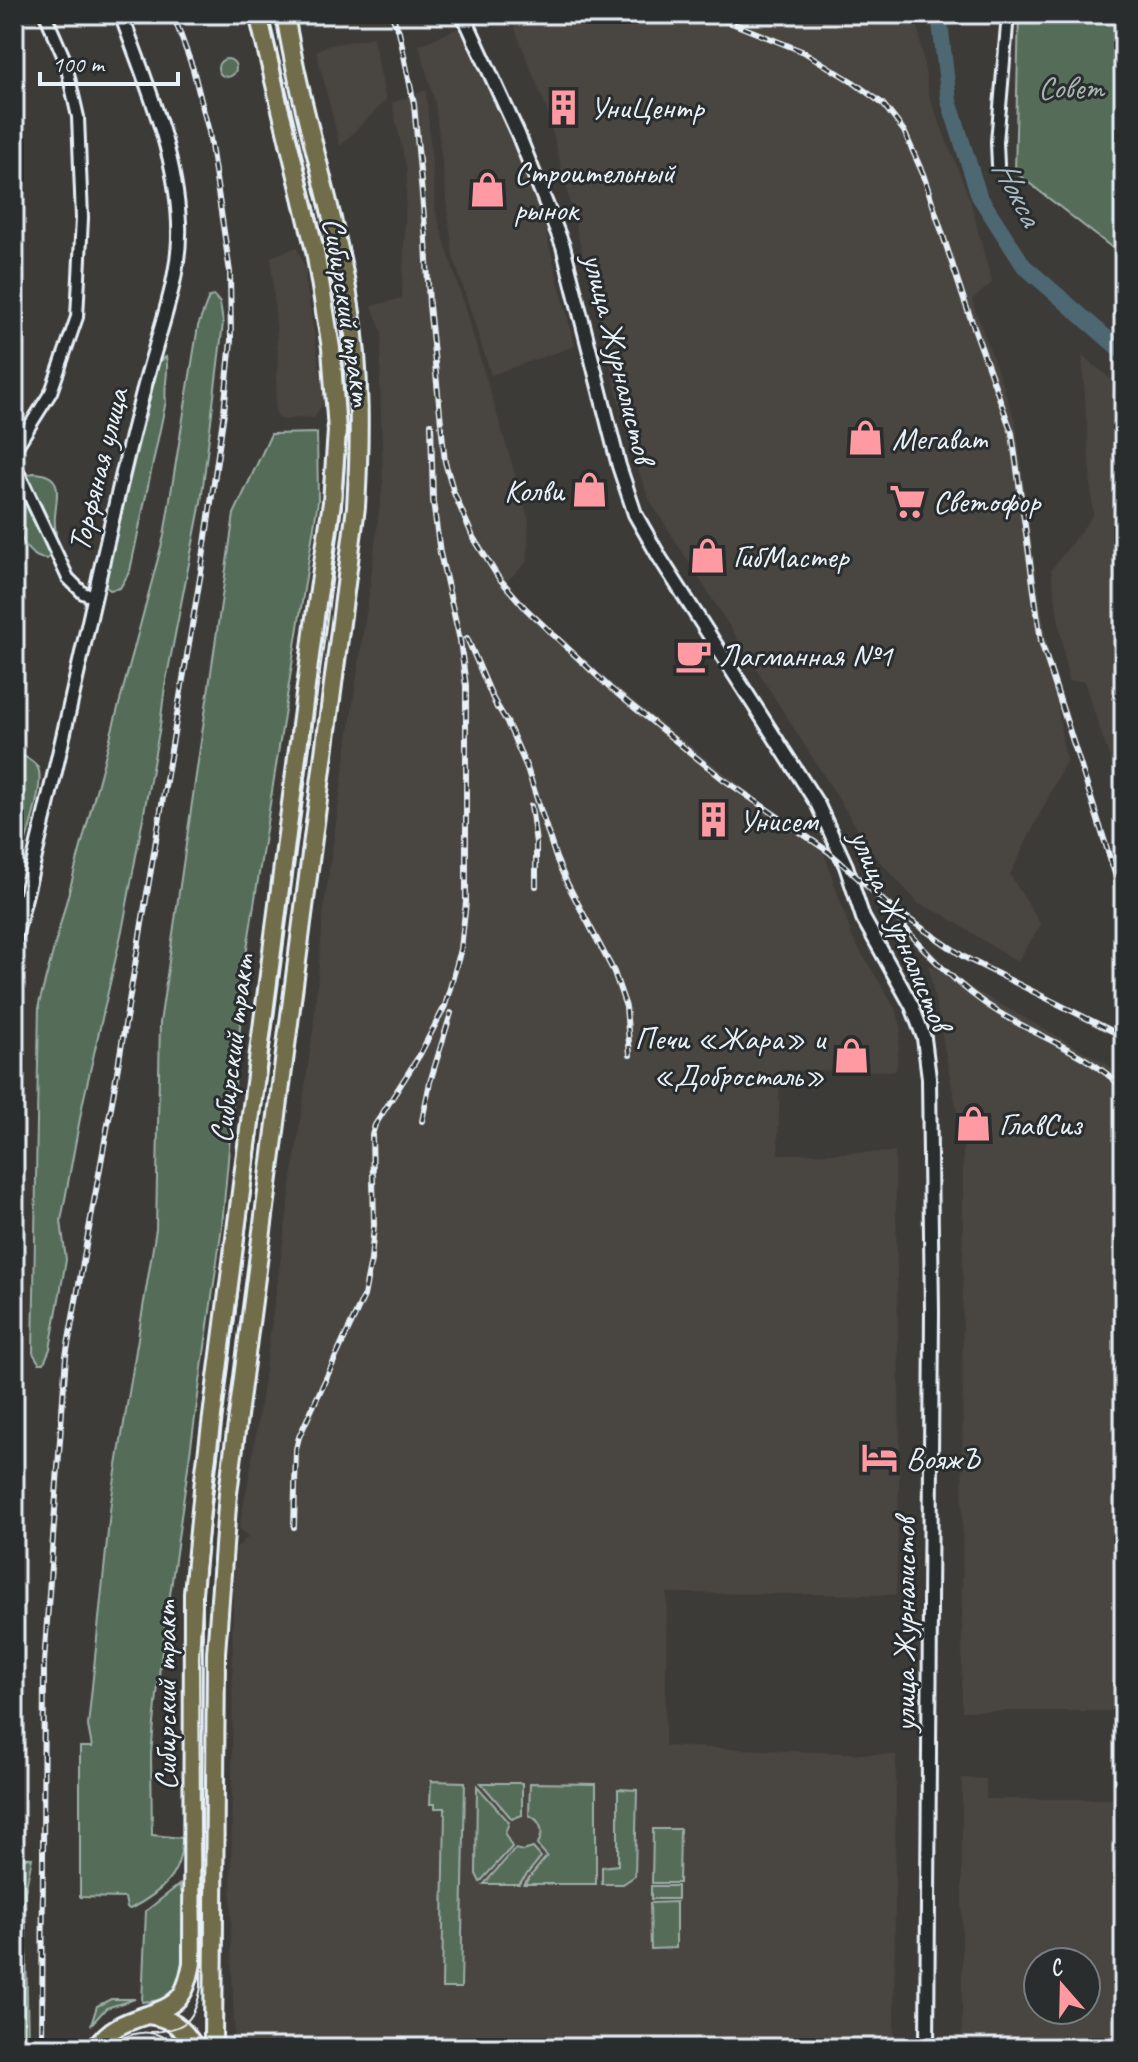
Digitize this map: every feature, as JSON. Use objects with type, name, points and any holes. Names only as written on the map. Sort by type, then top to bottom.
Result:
[{"type":"main road","name":"Сибирский тракт","points":[[96,2048],[120,2024],[172,2003],[182,1994],[192,1963],[194,1578],[204,1479],[332,502],[337,431],[331,348],[315,251],[258,14]]},
{"type":"main road","name":"Сибирский тракт","points":[[213,2048],[216,1653],[228,1493],[356,507],[360,453],[359,383],[350,306],[285,14]]},
{"type":"main road","points":[[142,2015],[156,2016],[176,2024],[189,2036],[195,2048]]},
{"type":"street","points":[[14,451],[51,392],[77,317],[82,218],[78,117],[65,60],[45,14]]},
{"type":"street","name":"Торфяная улица","points":[[14,941],[69,720],[93,597],[177,264],[179,236],[175,187],[147,84],[121,14]]},
{"type":"street","name":"улица Журналистов","points":[[463,14],[518,134],[563,246],[619,466],[635,514],[818,805],[846,866],[863,918],[912,1006],[924,1038],[930,1090],[932,1298],[927,2048]]},
{"type":"street","points":[[998,165],[997,142],[1008,14]]},
{"type":"street","points":[[14,463],[68,578],[83,593],[93,597]]},
{"type":"shaded area","points":[[509,14],[916,14],[929,96],[970,200],[992,283],[972,300],[1016,422],[1032,549],[1066,761],[1010,875],[1041,925],[1017,962],[944,915],[919,904],[874,855],[649,499],[631,450],[547,110]]},
{"type":"shaded area","name":"Строительный рынок","points":[[461,27],[508,127],[543,221],[575,346],[491,375],[453,256],[435,103],[419,45]]},
{"type":"shaded area","points":[[373,37],[386,100],[340,146],[316,51],[326,46]]},
{"type":"shaded area","points":[[426,90],[436,213],[529,520],[527,562],[502,586],[544,631],[823,850],[853,939],[895,1008],[901,1025],[896,1071],[780,1070],[778,1154],[895,1152],[900,1450],[896,1595],[667,1593],[665,1746],[896,1755],[894,2048],[235,2048],[231,1952],[233,1588],[236,1548],[248,1537],[239,1528],[252,1461],[313,1031],[324,907],[383,480],[382,333],[372,306],[402,298],[407,171],[392,103]]},
{"type":"shaded area","points":[[297,247],[306,271],[325,401],[314,418],[285,420],[278,418],[275,411],[278,352],[271,257]]},
{"type":"shaded area","points":[[1082,355],[1124,390],[1124,801],[1084,681],[1068,681],[1051,570],[1093,515]]},
{"type":"shaded area","points":[[928,964],[1107,1064],[1124,1083],[1124,1711],[962,1711],[963,1143]]},
{"type":"shaded area","points":[[962,1778],[986,1779],[986,1799],[1124,1799],[1124,2048],[962,2048]]},
{"type":"green space","name":"Совет","points":[[1019,14],[1124,14],[1124,257],[1015,172]]},
{"type":"green space","points":[[227,59],[236,68],[227,77],[218,68]]},
{"type":"green space","points":[[214,296],[220,303],[223,323],[201,502],[123,926],[83,1102],[61,1221],[66,1260],[50,1349],[44,1363],[39,1363],[33,1353],[39,1004],[164,536],[198,326],[209,297]]},
{"type":"green space","points":[[166,357],[166,401],[130,571],[120,588],[110,590],[106,587],[107,572],[159,362]]},
{"type":"green space","points":[[317,433],[318,501],[247,949],[222,1226],[160,1666],[151,1753],[152,1835],[182,1838],[181,1851],[174,1872],[161,1889],[130,1909],[125,1898],[80,1897],[80,1747],[92,1747],[88,1726],[111,1502],[156,1229],[160,1023],[234,514],[271,434]]},
{"type":"green space","points":[[33,473],[50,477],[56,486],[56,543],[47,559],[36,556],[28,549],[18,528],[14,480]]},
{"type":"green space","points":[[23,756],[34,762],[40,777],[32,821],[14,876],[14,757]]},
{"type":"green space","points":[[431,1781],[465,1782],[461,1988],[442,1988],[445,1808],[435,1808],[435,1804],[430,1804]]},
{"type":"green space","points":[[481,1783],[522,1783],[522,1815],[512,1819]]},
{"type":"green space","points":[[530,1783],[596,1784],[596,1884],[524,1884],[547,1856],[537,1845],[541,1836],[539,1824],[529,1815]]},
{"type":"green space","points":[[477,1786],[509,1822],[505,1834],[512,1847],[480,1882],[476,1874]]},
{"type":"green space","points":[[618,1789],[637,1790],[635,1876],[623,1884],[602,1884],[602,1867],[618,1865]]},
{"type":"green space","points":[[653,1829],[680,1829],[679,1883],[652,1883]]},
{"type":"green space","points":[[533,1848],[541,1857],[519,1884],[484,1884],[515,1849],[523,1851]]},
{"type":"green space","points":[[14,1857],[32,1858],[25,1892],[28,2048],[17,2048]]},
{"type":"green space","points":[[180,1884],[185,1899],[186,1949],[179,1986],[170,1996],[142,2002],[146,1911]]},
{"type":"green space","points":[[651,1886],[677,1886],[677,1899],[651,1899]]},
{"type":"green space","points":[[676,1902],[676,1948],[651,1949],[650,1903]]},
{"type":"green space","points":[[111,1999],[135,1999],[106,2008],[91,2025],[97,2006]]},
{"type":"waterway","name":"Нокса","points":[[939,14],[949,101],[979,196],[1024,266],[1124,353]]},
{"type":"tram line","points":[[151,2032],[173,2029],[187,2021],[196,2008],[201,1987],[199,1657],[204,1571],[342,506],[347,434],[342,333],[326,251],[287,102],[268,14]]},
{"type":"tram line","points":[[203,2048],[204,2000]]},
{"type":"tram line","points":[[111,2048],[127,2037],[144,2033],[161,2036],[176,2048]]},
{"type":"railway","points":[[42,2048],[44,1663],[66,1356],[201,572],[231,340],[230,272],[209,132],[193,69],[173,14]]},
{"type":"railway","points":[[391,14],[399,31],[414,104],[445,462],[454,493],[473,537],[498,577],[526,609],[610,688],[723,779],[829,852],[887,904],[964,957],[1124,1037]]},
{"type":"railway","points":[[709,14],[804,52],[883,104],[904,131],[923,174],[1012,433],[1041,641],[1124,902]]},
{"type":"railway","points":[[294,1527],[299,1437],[364,1296],[374,1225],[372,1135],[445,1006],[461,949],[466,902],[466,686],[433,501],[431,424]]},
{"type":"railway","points":[[467,638],[497,708]]},
{"type":"railway","points":[[492,697],[507,722],[527,768],[566,881],[614,972],[626,1007],[630,1055]]},
{"type":"railway","points":[[531,806],[536,843],[536,886]]},
{"type":"railway","points":[[899,920],[932,958],[971,993],[998,1012],[1095,1065],[1124,1089]]},
{"type":"railway","points":[[422,1121],[451,1013]]},
{"type":"place","name":"УниЦентр","points":[[564,107]]},
{"type":"place","name":"Строительный рынок","points":[[488,190]]},
{"type":"place","name":"Мегават","points":[[866,438]]},
{"type":"place","name":"Колви","points":[[590,490]]},
{"type":"place","name":"Светофор","points":[[907,501]]},
{"type":"place","name":"ГибМастер","points":[[707,556]]},
{"type":"place","name":"Лагманная №1","points":[[693,655]]},
{"type":"place","name":"Унисем","points":[[713,820]]},
{"type":"place","name":"Печи «Жара» и «Добросталь»","points":[[851,1056]]},
{"type":"place","name":"ГлавСиз","points":[[973,1124]]},
{"type":"place","name":"ВояжЪ","points":[[880,1458]]}]
